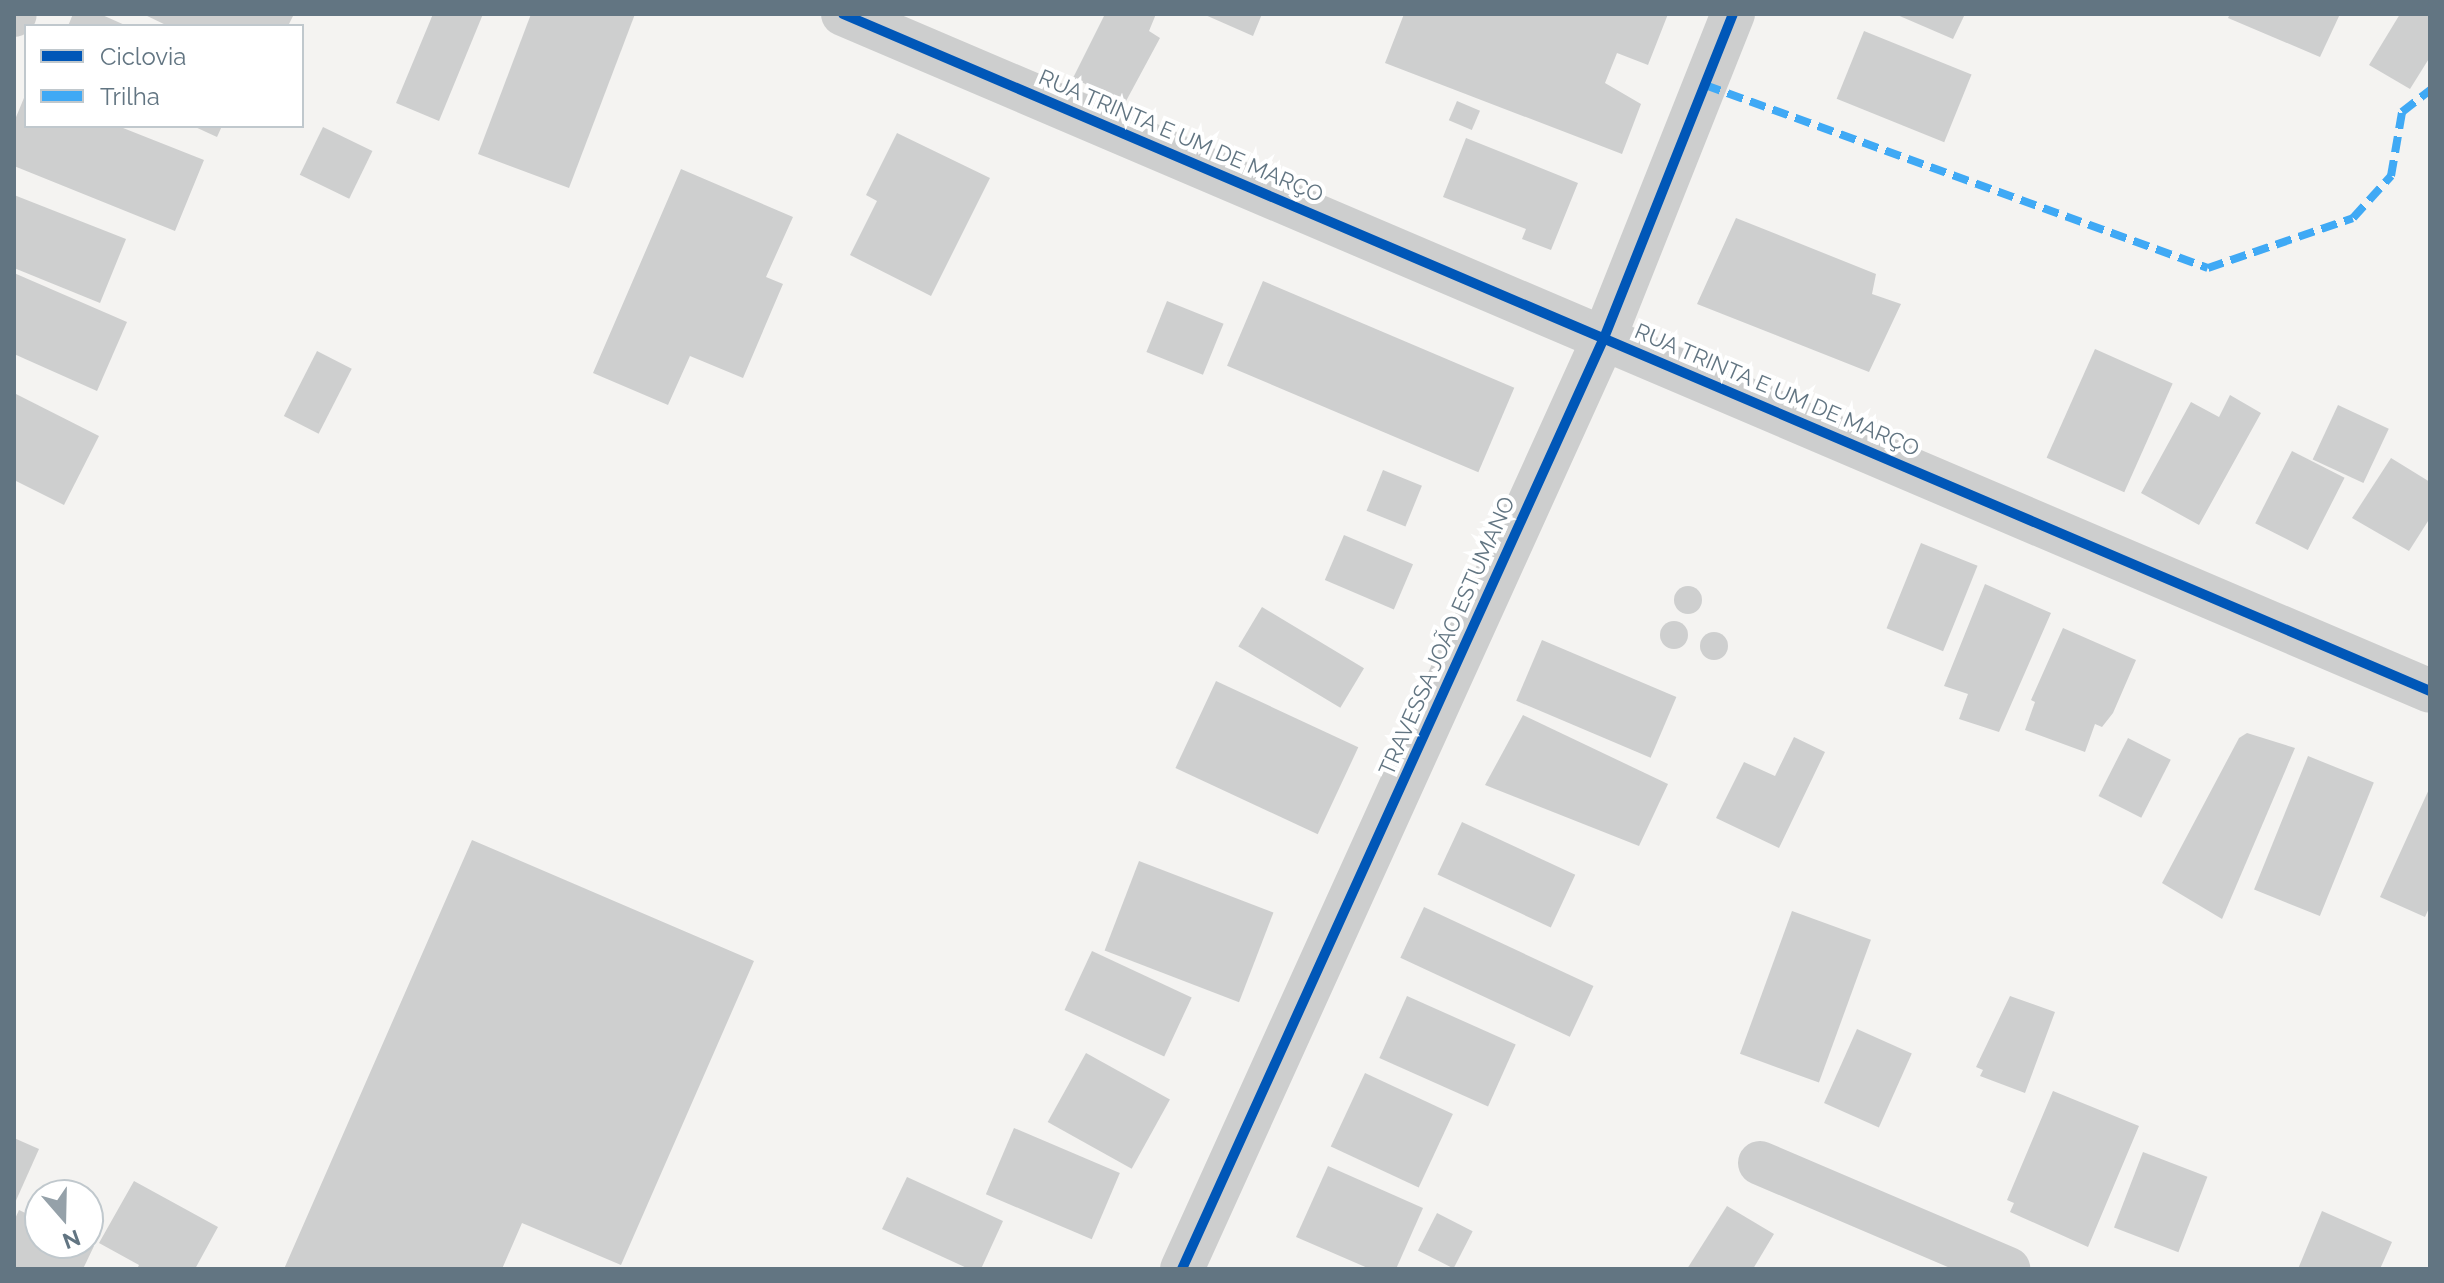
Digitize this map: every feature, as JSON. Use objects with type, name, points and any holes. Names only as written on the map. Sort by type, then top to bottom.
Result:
[{"type":"street","name":"RUA TRINTA E UM DE MARÇO","points":[[843,14],[2430,691]]},
{"type":"street","name":"TRAVESSA JOÃO ESTUMANO","points":[[1182,1269],[1604,338],[1733,14]]},
{"type":"street","points":[[1760,1163],[2008,1269]]},
{"type":"building","points":[[73,14],[100,14],[122,24],[69,24]]},
{"type":"building","points":[[143,14],[294,14],[289,24],[164,24]]},
{"type":"building","points":[[433,14],[483,14],[439,121],[396,103]]},
{"type":"building","points":[[531,14],[635,14],[569,188],[478,154]]},
{"type":"building","points":[[1105,14],[1156,14],[1149,31],[1160,38],[1125,103],[1073,78]]},
{"type":"building","points":[[1203,14],[1262,14],[1253,36]]},
{"type":"building","points":[[1404,14],[1668,14],[1648,65],[1617,53],[1605,83],[1641,104],[1622,154],[1385,63]]},
{"type":"building","points":[[1895,14],[1965,14],[1953,39]]},
{"type":"building","points":[[2230,14],[2340,14],[2320,57],[2228,18]]},
{"type":"building","points":[[2400,14],[2430,14],[2430,57],[2410,89],[2369,65]]},
{"type":"building","points":[[1864,31],[1972,74],[1944,142],[1837,99]]},
{"type":"building","points":[[24,98],[24,128],[123,128],[204,160],[175,231],[14,166],[14,122]]},
{"type":"building","points":[[1457,101],[1480,111],[1472,130],[1449,120]]},
{"type":"building","points":[[323,127],[372,151],[349,199],[300,175]]},
{"type":"building","points":[[197,128],[221,128],[217,137]]},
{"type":"building","points":[[897,133],[990,178],[931,296],[850,255],[877,201],[866,195]]},
{"type":"building","points":[[1466,138],[1578,183],[1551,250],[1522,239],[1526,229],[1443,197]]},
{"type":"building","points":[[681,169],[793,217],[766,277],[783,284],[743,378],[690,356],[668,405],[593,373]]},
{"type":"building","points":[[14,195],[126,239],[100,303],[14,268]]},
{"type":"building","points":[[1736,218],[1876,274],[1872,294],[1901,304],[1869,372],[1697,304]]},
{"type":"building","points":[[14,273],[127,322],[97,391],[14,354]]},
{"type":"building","points":[[1263,281],[1514,388],[1478,472],[1227,366]]},
{"type":"building","points":[[1167,301],[1224,324],[1203,375],[1146,352]]},
{"type":"building","points":[[2095,349],[2173,384],[2124,492],[2047,458]]},
{"type":"building","points":[[317,351],[352,369],[319,434],[284,416]]},
{"type":"building","points":[[14,393],[99,436],[64,505],[14,480]]},
{"type":"building","points":[[2230,395],[2261,413],[2199,525],[2141,493],[2191,402],[2219,417]]},
{"type":"building","points":[[2338,405],[2389,429],[2363,483],[2313,459]]},
{"type":"building","points":[[2292,451],[2345,478],[2308,550],[2255,523]]},
{"type":"building","points":[[2391,458],[2430,482],[2430,518],[2409,551],[2352,518]]},
{"type":"building","points":[[1383,470],[1422,486],[1405,527],[1367,511]]},
{"type":"building","points":[[1344,535],[1413,564],[1394,609],[1325,580]]},
{"type":"building","points":[[1921,543],[1978,566],[1943,651],[1887,628]]},
{"type":"building","points":[[1985,584],[2051,613],[1999,732],[1959,719],[1968,694],[1944,686]]},
{"type":"building","points":[[1688,586],[1698,590],[1702,600],[1698,610],[1688,614],[1678,610],[1674,600],[1678,590]]},
{"type":"building","points":[[1262,607],[1364,668],[1340,708],[1238,646]]},
{"type":"building","points":[[1674,621],[1684,625],[1688,635],[1684,645],[1674,649],[1664,645],[1660,635],[1664,625]]},
{"type":"building","points":[[2063,628],[2136,660],[2113,713],[2102,727],[2095,724],[2085,752],[2025,730],[2035,702],[2031,700]]},
{"type":"building","points":[[1714,632],[1724,636],[1728,646],[1724,656],[1714,660],[1704,656],[1700,646],[1704,636]]},
{"type":"building","points":[[1542,640],[1676,697],[1651,758],[1516,701]]},
{"type":"building","points":[[1216,681],[1358,747],[1318,834],[1175,768]]},
{"type":"building","points":[[1523,715],[1668,784],[1639,846],[1485,785]]},
{"type":"building","points":[[2247,733],[2295,748],[2222,919],[2162,883],[2239,738]]},
{"type":"building","points":[[1794,737],[1825,752],[1779,848],[1716,818],[1744,762],[1775,776]]},
{"type":"building","points":[[2128,738],[2171,760],[2141,818],[2098,796]]},
{"type":"building","points":[[2308,756],[2374,783],[2320,916],[2254,890]]},
{"type":"building","points":[[2430,787],[2430,906],[2425,917],[2380,897]]},
{"type":"building","points":[[1462,822],[1575,875],[1551,927],[1437,875]]},
{"type":"building","points":[[472,840],[754,961],[621,1265],[522,1223],[502,1269],[284,1269]]},
{"type":"building","points":[[1139,861],[1273,913],[1239,1002],[1105,951]]},
{"type":"building","points":[[1424,907],[1593,986],[1570,1037],[1400,958]]},
{"type":"building","points":[[1792,911],[1871,940],[1819,1083],[1740,1054]]},
{"type":"building","points":[[1092,951],[1192,997],[1164,1056],[1065,1010]]},
{"type":"building","points":[[1407,996],[1516,1044],[1488,1107],[1379,1058]]},
{"type":"building","points":[[2010,996],[2055,1012],[2025,1093],[1980,1076],[1983,1070],[1976,1067]]},
{"type":"building","points":[[1857,1029],[1912,1053],[1879,1127],[1824,1103]]},
{"type":"building","points":[[1086,1053],[1170,1100],[1132,1169],[1048,1122]]},
{"type":"building","points":[[1365,1073],[1453,1114],[1419,1187],[1331,1146]]},
{"type":"building","points":[[2053,1091],[2139,1126],[2088,1247],[2010,1212],[2014,1203],[2007,1200]]},
{"type":"building","points":[[1014,1128],[1120,1173],[1092,1239],[986,1194]]},
{"type":"building","points":[[14,1138],[39,1149],[14,1205]]},
{"type":"building","points":[[2143,1152],[2207,1177],[2178,1252],[2114,1228]]},
{"type":"building","points":[[1328,1166],[1423,1208],[1396,1269],[1370,1269],[1296,1237]]},
{"type":"building","points":[[907,1177],[1003,1221],[981,1269],[969,1269],[882,1229]]},
{"type":"building","points":[[134,1181],[218,1227],[195,1269],[137,1269],[139,1265],[104,1246],[104,1234]]},
{"type":"building","points":[[1727,1206],[1774,1234],[1753,1269],[1687,1269]]},
{"type":"building","points":[[19,1210],[24,1212],[24,1259],[88,1259],[83,1269],[14,1269],[14,1221]]},
{"type":"building","points":[[2322,1211],[2392,1242],[2380,1269],[2298,1269]]},
{"type":"building","points":[[1437,1213],[1473,1231],[1454,1269],[1418,1250]]},
{"type":"marked path","points":[[1705,85],[2208,268],[2353,218],[2391,176],[2402,112],[2430,90]]},
{"type":"cycle path","points":[[843,14],[2430,691]]},
{"type":"cycle path","points":[[1182,1269],[1604,338],[1733,14]]}]
